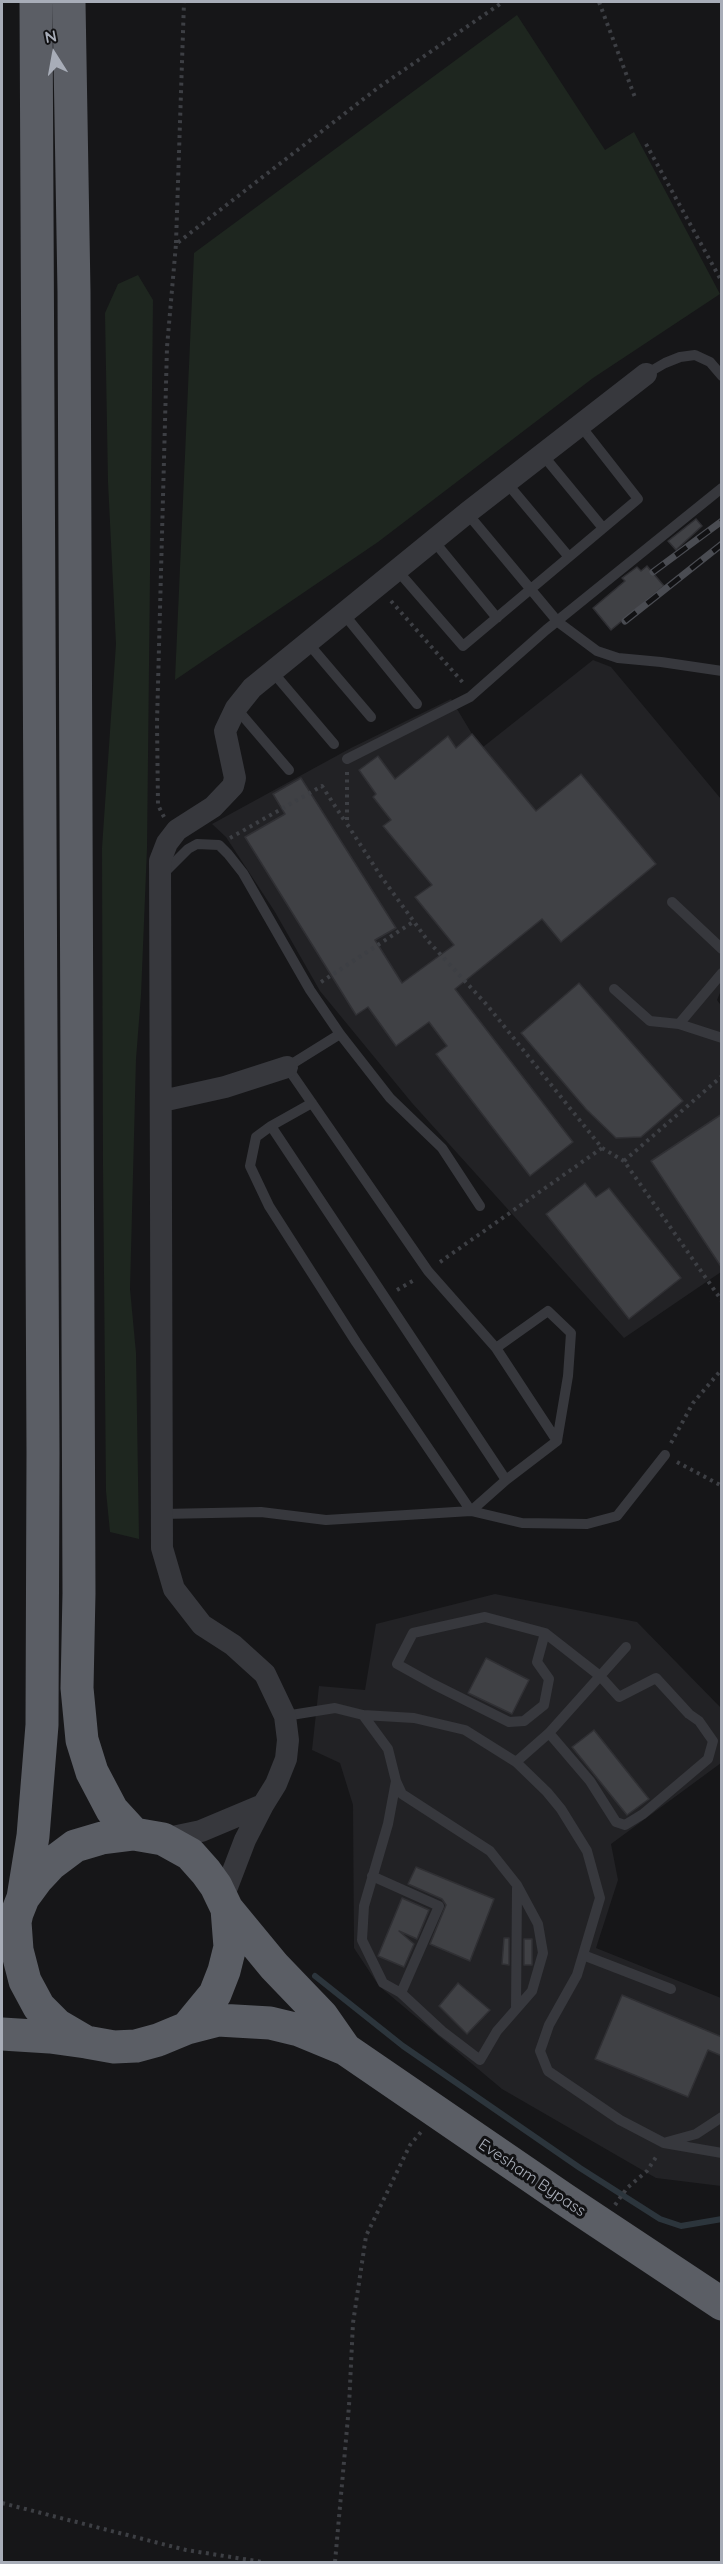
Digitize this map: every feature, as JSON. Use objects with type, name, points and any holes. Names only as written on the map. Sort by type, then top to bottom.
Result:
[{"type":"highway","points":[[36,2],[43,1453],[42,1714],[33,1836],[13,1919],[17,1950],[25,1980],[39,2007],[57,2025],[86,2043]]},
{"type":"highway","points":[[12,2036],[50,2037],[114,2047],[136,2046],[158,2040],[187,2028],[215,1994],[225,1971],[230,1947],[225,1905],[216,1886],[190,1854],[148,1836],[112,1810],[92,1772],[82,1740],[77,1688],[79,1593],[74,292],[69,2]]},
{"type":"highway","points":[[13,1919],[51,1864],[75,1846],[102,1838],[148,1836]]},
{"type":"highway","name":"Evesham Bypass","points":[[225,1905],[274,1966],[322,2016],[345,2049]]},
{"type":"highway","name":"Evesham Bypass","points":[[187,2028],[218,2020],[270,2023],[299,2030],[345,2049],[436,2113],[722,2304]]},
{"type":"highway","points":[[12,2036],[93,2063],[121,2069],[165,2062],[217,2040],[241,2037],[264,2038],[289,2043],[315,2053],[358,2078],[390,2080]]},
{"type":"street","points":[[225,1905],[234,1867],[263,1805],[276,1784],[286,1759],[288,1740],[285,1716],[265,1674],[232,1645],[202,1625],[174,1589],[162,1548],[160,861],[167,843],[177,830],[213,807],[233,786],[235,778],[225,731],[236,708],[252,688],[271,670],[433,540],[646,374]]},
{"type":"street","points":[[162,1101],[225,1087],[287,1067]]},
{"type":"street","points":[[148,1836],[201,1831],[263,1805]]},
{"type":"lane","points":[[646,374],[664,363],[680,357],[695,355],[710,362],[722,376]]},
{"type":"lane","points":[[397,570],[463,646],[639,499],[580,425]]},
{"type":"lane","points":[[542,454],[603,528]]},
{"type":"lane","points":[[506,482],[569,556]]},
{"type":"lane","points":[[346,759],[470,697],[722,488]]},
{"type":"lane","points":[[467,513],[558,622],[597,651],[618,658],[722,672]]},
{"type":"lane","points":[[433,540],[497,618]]},
{"type":"lane","points":[[343,613],[417,704]]},
{"type":"lane","points":[[307,642],[371,717]]},
{"type":"lane","points":[[271,670],[334,744]]},
{"type":"lane","points":[[236,708],[289,770]]},
{"type":"lane","points":[[159,878],[188,849],[197,844],[219,845],[243,873],[310,990],[340,1034],[390,1098],[442,1148],[480,1206]]},
{"type":"lane","points":[[672,902],[722,949]]},
{"type":"lane","points":[[679,1024],[722,973]]},
{"type":"lane","points":[[614,989],[650,1021],[679,1024],[722,1038]]},
{"type":"lane","points":[[340,1034],[287,1067],[428,1271],[496,1348],[557,1441]]},
{"type":"lane","points":[[312,1103],[256,1137],[250,1166],[269,1206],[471,1511]]},
{"type":"lane","points":[[271,1126],[506,1479]]},
{"type":"lane","points":[[471,1511],[506,1479],[557,1441],[568,1376],[571,1333],[548,1311],[496,1348]]},
{"type":"lane","points":[[162,1514],[261,1512],[326,1520],[471,1511],[522,1523],[587,1524],[617,1516],[664,1455]]},
{"type":"lane","points":[[546,1633],[537,1662],[549,1679],[544,1705],[524,1721],[509,1722],[398,1664],[413,1633],[485,1617],[546,1633],[600,1676],[619,1697],[656,1678],[689,1714],[699,1721],[713,1741],[708,1759],[643,1814],[625,1825],[616,1822],[590,1781],[549,1733]]},
{"type":"lane","points":[[516,1762],[549,1733],[626,1647]]},
{"type":"lane","points":[[285,1716],[334,1708],[363,1715],[414,1718],[465,1730],[516,1762],[561,1809],[587,1851],[600,1898],[577,1975],[549,2025],[540,2051],[548,2071],[620,2120],[664,2143],[722,2153]]},
{"type":"lane","points":[[363,1715],[388,1749],[396,1781],[402,1794],[490,1851],[517,1885],[538,1924],[543,1953],[532,1991],[497,2031],[480,2060],[442,2031],[401,1993],[383,1983],[362,1940],[363,1906],[388,1824],[396,1781]]},
{"type":"lane","points":[[372,1876],[439,1906],[401,1993]]},
{"type":"lane","points":[[516,2009],[517,1885]]},
{"type":"lane","points":[[583,1955],[671,1989]]},
{"type":"lane","points":[[664,2143],[696,2134],[722,2117]]},
{"type":"path","points":[[177,830],[168,824],[158,805],[158,734],[167,347],[176,244],[184,2]]},
{"type":"path","points":[[176,244],[378,87],[503,2]]},
{"type":"path","points":[[598,2],[636,100]]},
{"type":"path","points":[[646,144],[722,282]]},
{"type":"path","points":[[378,585],[468,688],[457,693]]},
{"type":"path","points":[[346,759],[347,824]]},
{"type":"path","points":[[219,845],[275,810],[282,810],[322,786],[413,922],[487,1005],[602,1148],[624,1161],[722,1301]]},
{"type":"path","points":[[310,990],[413,922]]},
{"type":"path","points":[[624,1161],[722,1076]]},
{"type":"path","points":[[386,1297],[428,1271],[602,1148]]},
{"type":"path","points":[[722,1369],[693,1403],[664,1455],[722,1486]]},
{"type":"path","points":[[335,2562],[349,2406],[353,2323],[366,2236],[410,2145],[436,2113]]},
{"type":"path","points":[[617,2203],[627,2188],[647,2171],[664,2143]]},
{"type":"path","points":[[2,2503],[186,2550],[263,2562]]},
{"type":"shaded area","points":[[517,15],[605,150],[634,132],[720,294],[593,378],[378,542],[175,680],[194,253]]},
{"type":"shaded area","points":[[138,275],[153,300],[147,848],[136,1059],[130,1289],[136,1353],[139,1539],[110,1532],[106,1491],[102,848],[116,644],[108,482],[105,313],[118,284]]},
{"type":"shaded area","points":[[593,660],[611,667],[721,799],[722,988],[717,1000],[722,1007],[721,1272],[624,1338],[412,1103],[320,991],[275,912],[226,837],[212,824],[351,748],[451,699],[472,734],[483,747]]},
{"type":"shaded area","points":[[495,1594],[637,1622],[721,1708],[721,1763],[611,1844],[618,1880],[596,1948],[721,1998],[721,2186],[656,2178],[502,2089],[379,1986],[354,1948],[353,1805],[340,1763],[312,1750],[319,1686],[365,1690],[376,1624]]},
{"type":"building","points":[[696,519],[702,526],[676,550],[668,541]]},
{"type":"building","points":[[647,566],[664,586],[611,630],[593,608],[625,581],[622,578],[637,567],[641,571]]},
{"type":"building","points":[[472,734],[536,811],[581,774],[656,864],[561,942],[542,919],[455,989],[573,1142],[530,1176],[436,1054],[447,1046],[429,1022],[396,1046],[368,1007],[356,1015],[245,837],[285,814],[273,794],[301,778],[396,928],[375,940],[402,983],[454,945],[415,897],[432,885],[383,826],[391,820],[373,797],[376,794],[359,770],[378,756],[395,779],[448,736],[456,748]]},
{"type":"building","points":[[579,983],[683,1101],[641,1137],[616,1138],[586,1109],[521,1033]]},
{"type":"building","points":[[722,1114],[722,1268],[651,1161]]},
{"type":"building","points":[[585,1183],[596,1197],[609,1188],[681,1278],[629,1319],[546,1214]]},
{"type":"building","points":[[486,1658],[529,1680],[512,1714],[468,1693]]},
{"type":"building","points":[[594,1730],[649,1799],[627,1815],[572,1747]]},
{"type":"building","points":[[416,1867],[494,1899],[470,1961],[430,1944],[446,1905],[442,1899],[408,1884]]},
{"type":"building","points":[[402,1898],[429,1910],[417,1939],[399,1931],[414,1944],[404,1967],[378,1956]]},
{"type":"building","points":[[504,1938],[509,1938],[509,1965],[502,1964]]},
{"type":"building","points":[[524,1939],[532,1939],[532,1965],[524,1965]]},
{"type":"building","points":[[458,1983],[490,2010],[467,2034],[439,2006]]},
{"type":"building","points":[[622,1995],[722,2037],[722,2056],[708,2050],[688,2097],[595,2059]]},
{"type":"waterway","points":[[315,1976],[403,2046],[580,2168],[660,2219],[681,2226],[722,2219]]},
{"type":"railway","points":[[653,572],[722,521]]},
{"type":"railway","points":[[625,621],[722,544]]}]
